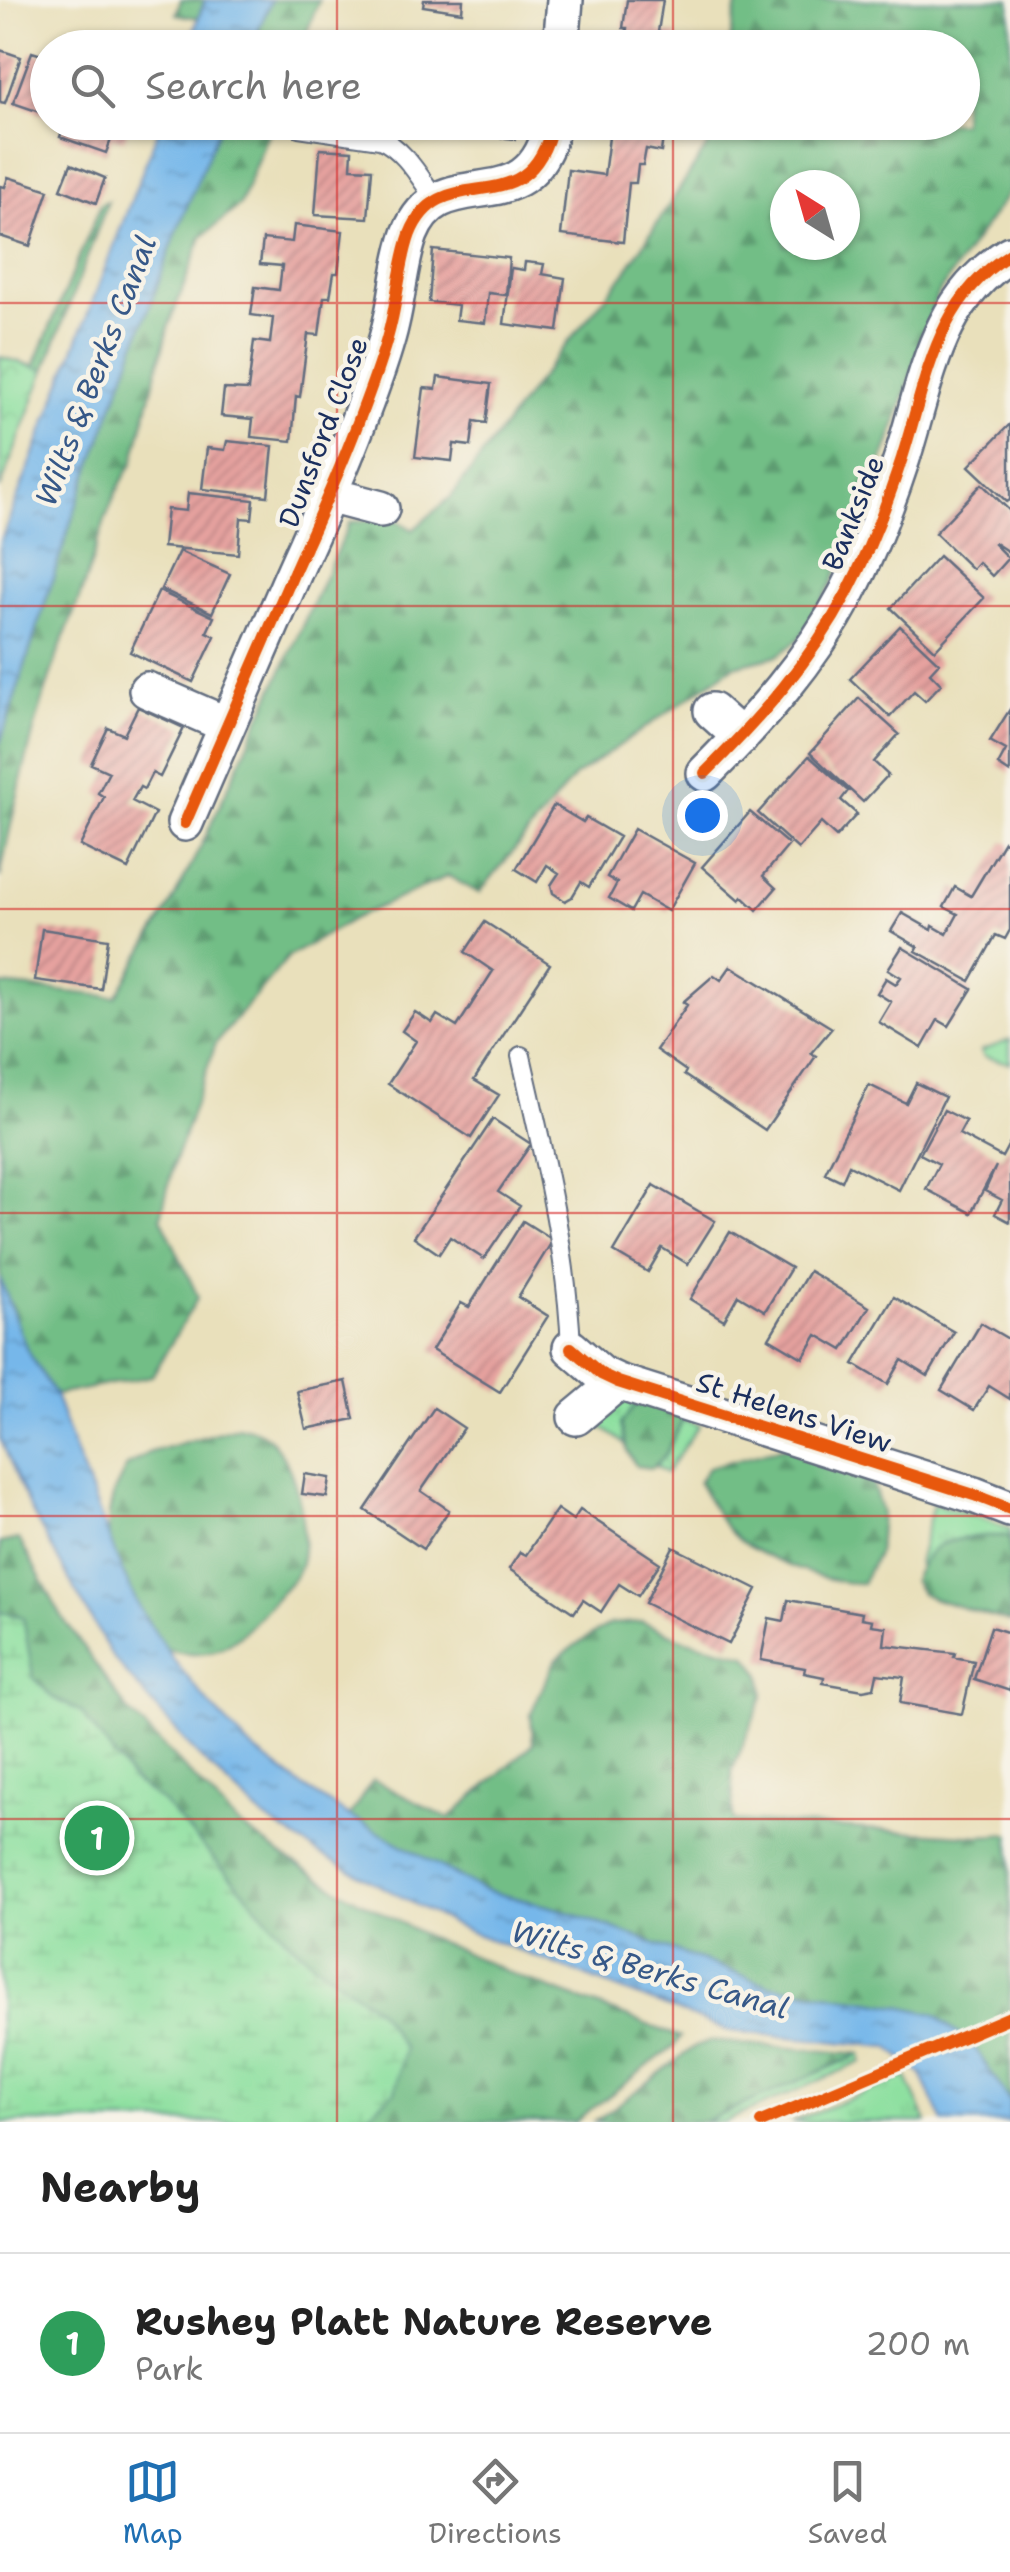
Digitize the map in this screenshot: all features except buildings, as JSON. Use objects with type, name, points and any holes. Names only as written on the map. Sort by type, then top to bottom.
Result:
[{"type":"street","points":[[562,30],[565,0]]},
{"type":"street","points":[[437,201],[459,191],[498,188],[518,181],[540,159],[549,140]]},
{"type":"street","name":"Dunsford Close","points":[[185,823],[362,412],[390,330],[410,235],[421,214],[437,201]]},
{"type":"street","name":"Bankside","points":[[705,773],[780,692],[818,642],[876,530],[941,332],[956,305],[978,280],[1010,254]]},
{"type":"street","name":"Dunsford Close","points":[[328,495],[381,510]]},
{"type":"street","points":[[146,690],[227,725]]},
{"type":"street","points":[[712,711],[741,737]]},
{"type":"street","name":"St Helens View","points":[[571,1348],[601,1374],[618,1382],[1010,1509]]},
{"type":"street","points":[[576,1417],[618,1382]]},
{"type":"lane","points":[[382,140],[403,155],[437,201]]},
{"type":"lane","name":"St Helens View","points":[[522,1056],[556,1210],[571,1348]]},
{"type":"green space","points":[[181,0],[205,0],[198,18],[176,14]]},
{"type":"green space","points":[[271,0],[319,0],[308,30],[258,30]]},
{"type":"green space","points":[[738,0],[1010,0],[1010,190],[937,295],[888,447],[831,586],[800,638],[779,655],[734,666],[574,777],[479,893],[448,876],[354,918],[288,957],[216,1043],[173,1166],[161,1217],[198,1297],[152,1376],[55,1395],[27,1350],[0,1290],[0,985],[116,997],[202,844],[350,522],[394,518],[413,530],[451,497],[625,273],[710,140],[980,140],[980,30],[732,30]]},
{"type":"green space","points":[[214,140],[265,140],[240,205],[202,237],[168,328],[133,463],[109,509],[41,705],[0,878],[0,743],[74,512]]},
{"type":"green space","points":[[108,201],[45,370],[0,393],[0,357],[34,366],[101,204]]},
{"type":"green space","points":[[0,357],[45,370],[0,489]]},
{"type":"green space","points":[[1010,1040],[1010,1063],[984,1057],[981,1051]]},
{"type":"green space","points":[[622,1399],[699,1425],[666,1473],[600,1426]]},
{"type":"green space","points":[[672,1399],[687,1411],[665,1456],[652,1468],[636,1466],[627,1451],[621,1424],[634,1406]]},
{"type":"green space","points":[[237,1427],[257,1431],[272,1441],[291,1473],[303,1533],[300,1566],[260,1616],[224,1646],[196,1653],[161,1647],[108,1552],[114,1492],[127,1466],[148,1453]]},
{"type":"green space","points":[[793,1445],[872,1481],[881,1511],[878,1552],[862,1583],[816,1575],[750,1547],[727,1528],[698,1483],[708,1467]]},
{"type":"green space","points":[[933,1504],[1010,1529],[1010,1605],[919,1577],[918,1564]]},
{"type":"green space","points":[[985,1536],[1010,1536],[1010,1622],[921,1593],[913,1580],[926,1557],[941,1545]]},
{"type":"green space","points":[[19,1539],[62,1617],[126,1708],[238,1824],[341,1891],[430,1938],[524,1979],[680,2037],[675,2045],[575,2122],[359,2122],[395,2091],[313,1962],[288,1940],[162,1802],[132,1780],[81,1712],[52,1697],[33,1677],[23,1617],[0,1612],[0,1543]]},
{"type":"green space","points":[[0,1612],[23,1617],[33,1677],[52,1697],[81,1712],[132,1780],[162,1802],[288,1940],[378,2010],[404,2049],[395,2091],[359,2122],[0,2122]]},
{"type":"green space","points":[[642,1622],[686,1640],[747,1655],[761,1675],[764,1694],[732,1771],[733,1821],[980,1836],[1010,1834],[1010,2102],[900,2006],[768,1985],[559,1909],[483,1890],[349,1816],[373,1780],[449,1819],[533,1744],[531,1713],[555,1661],[610,1624]]},
{"type":"green space","points":[[710,2041],[861,2054],[703,2122],[595,2122],[694,2047]]},
{"type":"green space","points":[[861,2054],[862,2062],[724,2122],[703,2122]]},
{"type":"green space","points":[[906,2076],[927,2122],[791,2122]]},
{"type":"water","points":[[205,0],[271,0],[258,30],[194,30]]},
{"type":"water","name":"Wilts & Berks Canal","points":[[154,140],[214,140],[74,512],[0,743],[0,543]]},
{"type":"water","name":"Wilts & Berks Canal","points":[[0,1278],[27,1350],[55,1395],[141,1611],[208,1703],[251,1748],[349,1816],[483,1890],[559,1909],[768,1985],[934,2014],[975,2048],[1010,2102],[1010,2122],[943,2122],[921,2074],[889,2047],[729,2031],[458,1927],[317,1852],[264,1818],[197,1755],[113,1658],[29,1507],[0,1438]]},
{"type":"cycle path","points":[[185,823],[352,438],[385,347],[410,234],[424,211],[443,198],[506,184],[525,174],[542,155],[547,140]]},
{"type":"cycle path","points":[[705,773],[783,688],[833,618],[884,510],[927,372],[949,319],[985,273],[1010,254]]},
{"type":"cycle path","points":[[571,1348],[601,1374],[618,1382],[1010,1509]]},
{"type":"cycle path","points":[[761,2122],[1010,2017]]},
{"type":"place","name":"Rushey Platt Nature Reserve","points":[[97,1838]]}]
